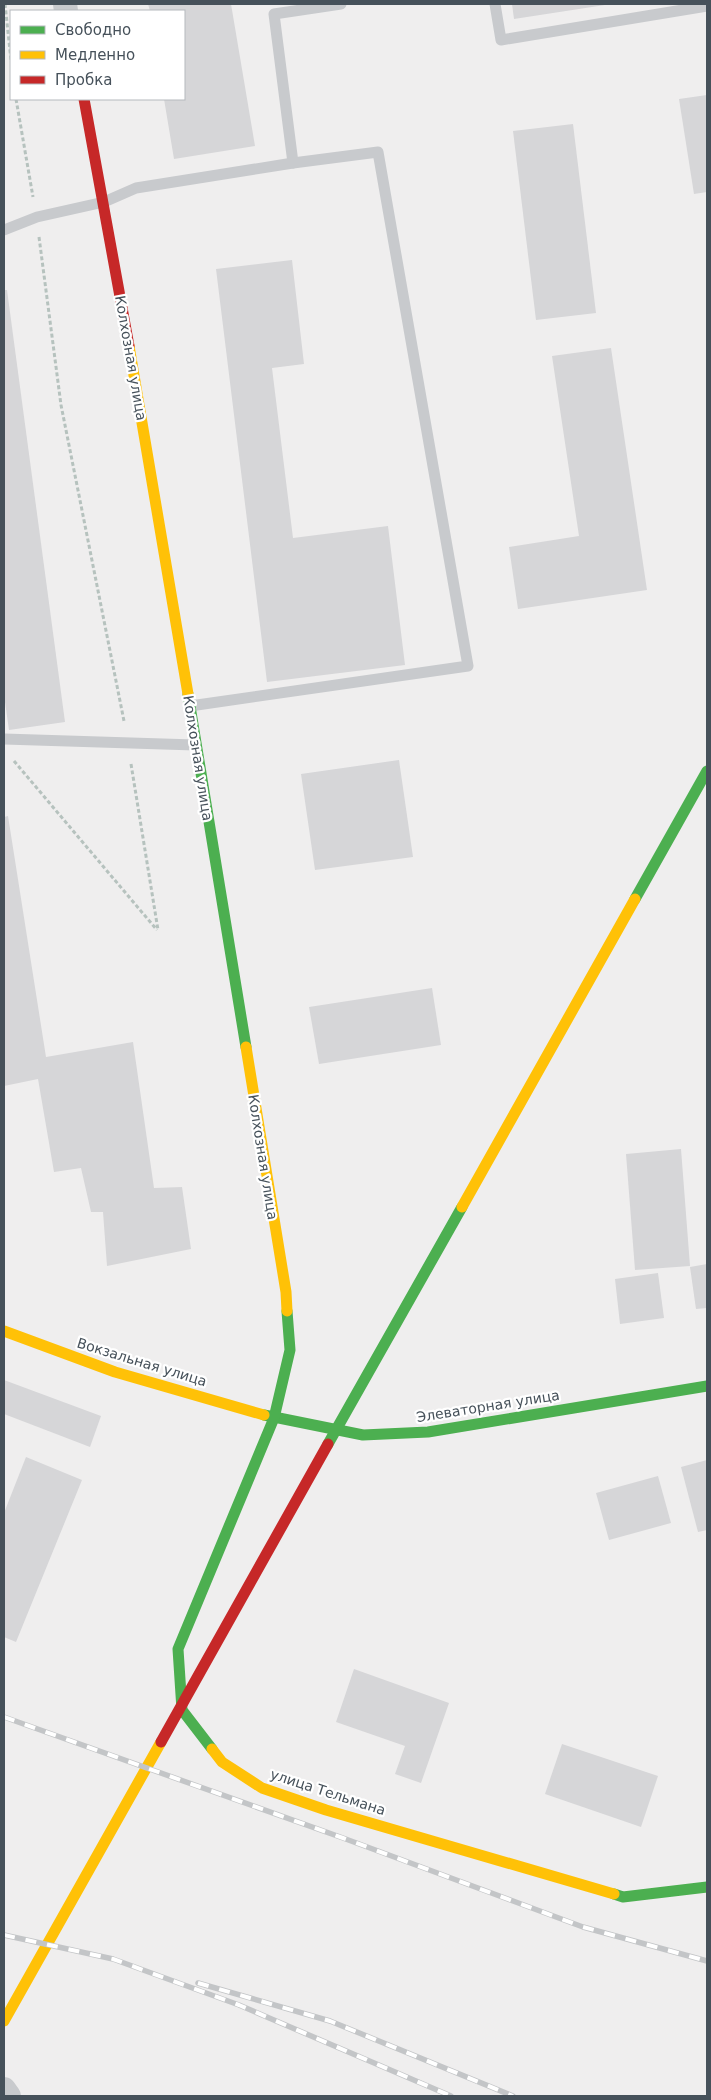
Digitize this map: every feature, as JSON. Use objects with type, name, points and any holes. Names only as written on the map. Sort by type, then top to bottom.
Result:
[{"type":"street","name":"Колхозная улица","points":[[84,100],[104,202],[190,706],[286,1292],[290,1350],[274,1418]]},
{"type":"street","points":[[4,2021],[707,771]]},
{"type":"street","name":"Вокзальная улица","points":[[4,1331],[115,1372],[274,1418]]},
{"type":"street","name":"Элеваторная улица","points":[[274,1418],[363,1435],[428,1432],[707,1386]]},
{"type":"street","name":"улица Тельмана","points":[[274,1418],[178,1649],[182,1710],[222,1762],[262,1788],[326,1810],[623,1897],[707,1887]]},
{"type":"street","points":[[4,2089],[9,2096]]},
{"type":"lane","points":[[293,163],[274,14],[341,4]]},
{"type":"lane","points":[[495,4],[501,40],[707,6]]},
{"type":"lane","points":[[4,230],[37,217],[104,202],[136,188],[293,163],[378,152],[468,666],[190,706]]},
{"type":"lane","points":[[4,739],[128,741],[195,745]]},
{"type":"path","points":[[5,4],[10,51]]},
{"type":"path","points":[[10,757],[158,930],[128,741],[61,405],[37,217],[16,100]]},
{"type":"building","points":[[148,4],[231,4],[255,146],[174,159],[164,100],[185,100],[185,10],[150,10]]},
{"type":"building","points":[[512,4],[605,4],[605,5],[514,19]]},
{"type":"building","points":[[707,95],[707,192],[694,194],[679,99]]},
{"type":"building","points":[[573,124],[596,313],[536,320],[513,131]]},
{"type":"building","points":[[292,260],[304,364],[272,368],[293,538],[388,526],[405,665],[267,682],[216,269]]},
{"type":"building","points":[[4,290],[7,290],[65,722],[9,730],[4,695]]},
{"type":"building","points":[[611,348],[647,590],[518,609],[509,547],[579,536],[552,356]]},
{"type":"building","points":[[399,760],[413,857],[315,870],[301,774]]},
{"type":"building","points":[[8,816],[46,1057],[133,1042],[154,1188],[182,1187],[191,1249],[107,1266],[103,1212],[91,1212],[81,1168],[54,1172],[38,1079],[4,1086],[4,817]]},
{"type":"building","points":[[432,988],[441,1045],[319,1064],[309,1007]]},
{"type":"building","points":[[681,1149],[690,1266],[635,1270],[626,1154]]},
{"type":"building","points":[[707,1264],[707,1308],[696,1309],[690,1267]]},
{"type":"building","points":[[658,1273],[664,1318],[620,1324],[615,1279]]},
{"type":"building","points":[[4,1380],[101,1416],[90,1447],[4,1414]]},
{"type":"building","points":[[26,1457],[82,1480],[16,1642],[4,1637],[4,1513]]},
{"type":"building","points":[[707,1460],[707,1530],[698,1532],[681,1467]]},
{"type":"building","points":[[658,1476],[671,1523],[609,1540],[596,1493]]},
{"type":"building","points":[[354,1669],[449,1703],[421,1783],[395,1774],[405,1746],[336,1722]]},
{"type":"building","points":[[562,1744],[658,1776],[641,1827],[545,1794]]},
{"type":"railway","points":[[4,1717],[343,1838],[583,1927],[707,1961]]},
{"type":"railway","points":[[4,1935],[113,1959],[239,2005],[451,2096]]},
{"type":"railway","points":[[198,1983],[330,2021],[513,2096]]},
{"type":"traffic: fast","points":[[188,694],[246,1047]]},
{"type":"traffic: fast","points":[[635,899],[707,771]]},
{"type":"traffic: fast","points":[[328,1444],[462,1207]]},
{"type":"traffic: fast","points":[[212,1749],[182,1710],[178,1649],[274,1418],[290,1350],[287,1311]]},
{"type":"traffic: fast","points":[[264,1415],[363,1435],[428,1432],[707,1386]]},
{"type":"traffic: fast","points":[[614,1894],[623,1897],[707,1887]]},
{"type":"traffic: slow","points":[[129,346],[188,694]]},
{"type":"traffic: slow","points":[[462,1207],[635,899]]},
{"type":"traffic: slow","points":[[246,1047],[286,1292],[287,1311]]},
{"type":"traffic: slow","points":[[4,1331],[115,1372],[264,1415]]},
{"type":"traffic: slow","points":[[4,2021],[161,1742]]},
{"type":"traffic: slow","points":[[212,1749],[222,1762],[262,1788],[326,1810],[614,1894]]},
{"type":"traffic: jam","points":[[84,100],[129,346]]},
{"type":"traffic: jam","points":[[161,1742],[328,1444]]}]
